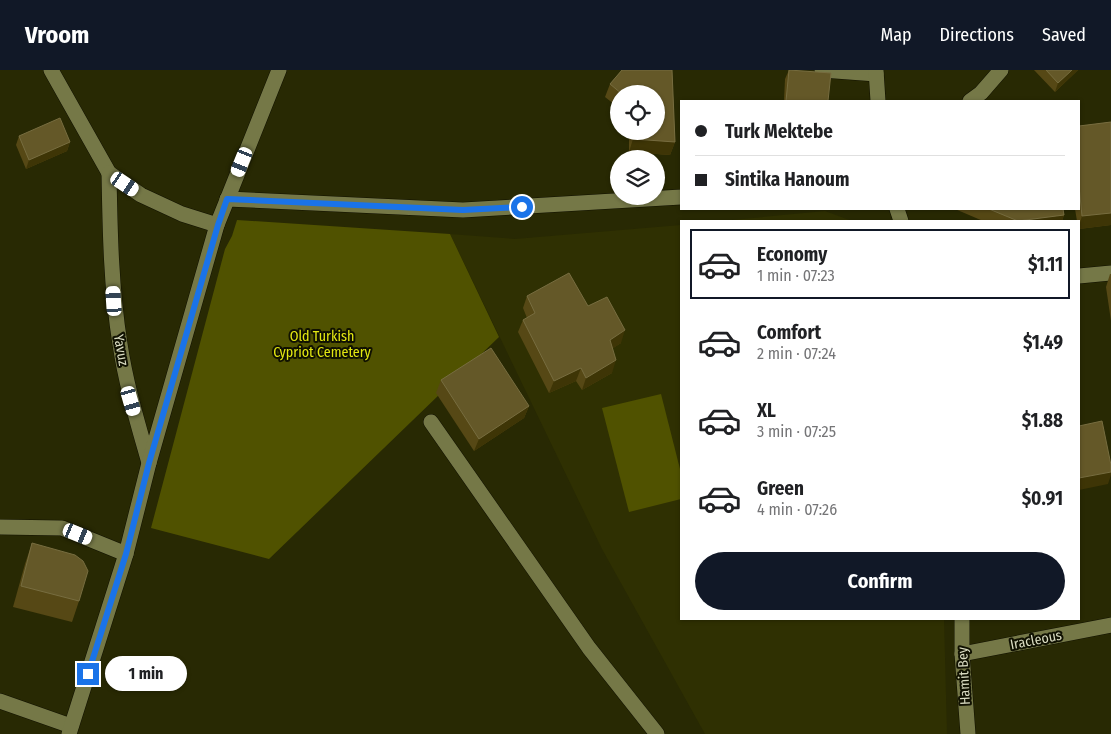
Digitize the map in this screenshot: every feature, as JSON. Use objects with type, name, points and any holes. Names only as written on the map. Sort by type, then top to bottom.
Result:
[{"type":"street","name":"Yavuz","points":[[51,70],[109,174],[141,195],[182,214],[218,225]]},
{"type":"street","points":[[0,701],[70,730],[126,554],[149,463],[218,225],[279,70]]},
{"type":"street","points":[[822,70],[876,72],[878,100]]},
{"type":"street","points":[[971,100],[1001,70]]},
{"type":"street","name":"Yavuz","points":[[109,174],[110,243],[114,301],[120,345],[131,401],[149,463]]},
{"type":"street","points":[[227,199],[463,210],[680,197]]},
{"type":"street","points":[[1080,276],[1111,272]]},
{"type":"street","points":[[431,422],[589,648],[657,734]]},
{"type":"street","points":[[0,527],[62,528],[126,554]]},
{"type":"street","name":"Hamit Bey","points":[[962,620],[962,654],[968,734]]},
{"type":"street","name":"Iracleous","points":[[962,654],[1111,625]]},
{"type":"shaded area","points":[[825,211],[849,220],[732,220]]},
{"type":"shaded area","points":[[680,225],[680,620],[944,620],[947,734],[705,734],[602,549],[450,234],[515,239]]},
{"type":"green space","name":"Old Turkish Cypriot Cemetery","points":[[237,220],[450,234],[499,337],[269,559],[151,528],[225,249]]},
{"type":"green space","points":[[661,394],[680,469],[680,499],[629,512],[602,408]]},
{"type":"building","points":[[622,70],[672,70],[675,142],[647,140],[665,140],[665,85],[610,84]]},
{"type":"building","points":[[789,70],[831,73],[828,100],[786,100]]},
{"type":"building","points":[[1046,70],[1072,70],[1058,83]]},
{"type":"building","points":[[60,118],[70,142],[29,160],[19,136]]},
{"type":"building","points":[[1111,122],[1111,213],[1082,216],[1080,196],[1080,126]]},
{"type":"building","points":[[991,210],[1063,210],[1064,215],[1026,220],[1016,220]]},
{"type":"building","points":[[569,273],[588,306],[607,297],[625,330],[610,340],[616,360],[586,378],[581,368],[554,381],[523,320],[535,313],[527,296]]},
{"type":"building","points":[[491,348],[529,406],[479,439],[441,380]]},
{"type":"building","points":[[1102,421],[1111,472],[1080,478],[1080,426]]},
{"type":"building","points":[[32,543],[75,555],[83,561],[88,571],[79,601],[21,586]]},
{"type":"route","points":[[88,674],[126,554],[149,463],[227,199],[463,210],[522,207]]}]
